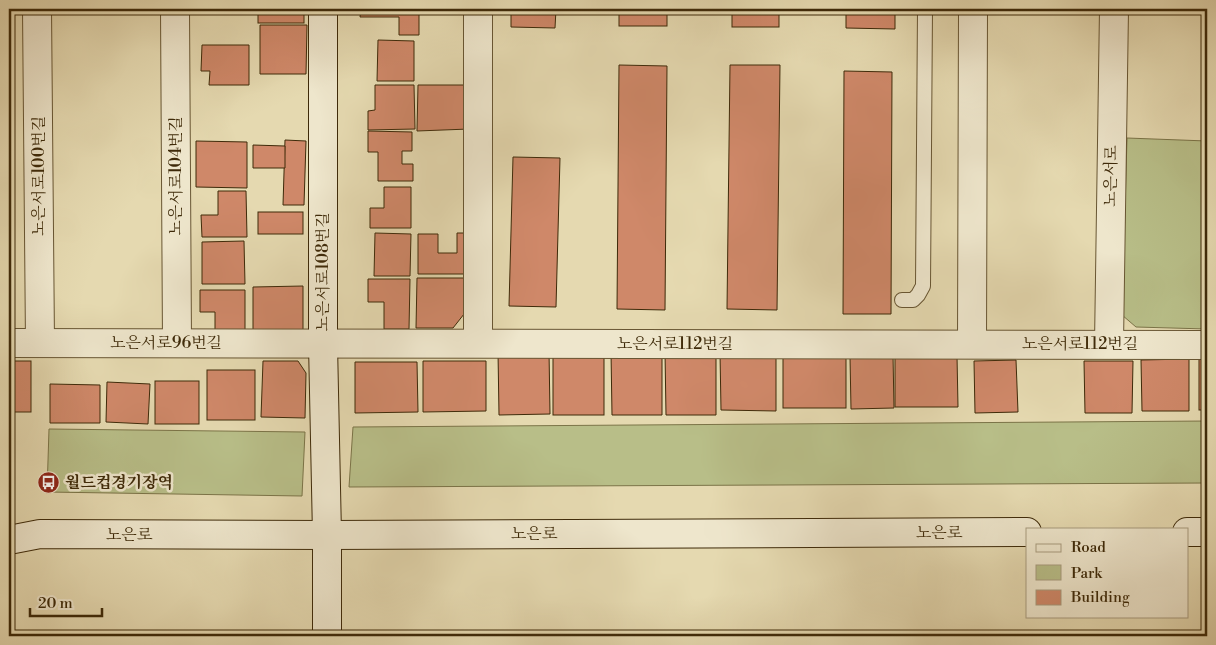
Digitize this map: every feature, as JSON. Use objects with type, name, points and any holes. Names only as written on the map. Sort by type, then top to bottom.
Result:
[{"type":"street","name":"노은서로100번길","points":[[37,9],[40,343]]},
{"type":"street","name":"노은서로104번길","points":[[175,9],[177,343]]},
{"type":"street","name":"노은서로108번길","points":[[323,9],[323,344],[327,636]]},
{"type":"street","points":[[478,9],[478,343]]},
{"type":"street","points":[[972,344],[973,9]]},
{"type":"street","name":"노은서로","points":[[1109,344],[1114,9]]},
{"type":"street","name":"노은서로96번길","points":[[9,343],[478,343]]},
{"type":"street","name":"노은서로112번길","points":[[478,343],[1207,345]]},
{"type":"street","name":"노은로","points":[[9,523],[40,534]]},
{"type":"street","name":"노은로","points":[[9,540],[40,534],[327,535],[1026,532]]},
{"type":"street","points":[[1188,532],[1207,532]]},
{"type":"lane","points":[[902,300],[913,300],[923,286],[925,9]]},
{"type":"green space","points":[[1127,138],[1207,141],[1207,329],[1136,327],[1122,315]]},
{"type":"green space","points":[[1207,421],[1207,483],[349,487],[353,427]]},
{"type":"green space","points":[[49,429],[305,432],[302,496],[47,492]]},
{"type":"building","points":[[258,9],[304,9],[304,23],[258,23]]},
{"type":"building","points":[[361,9],[419,9],[419,35],[399,35],[399,17],[360,17]]},
{"type":"building","points":[[511,9],[556,9],[555,28],[511,27]]},
{"type":"building","points":[[619,9],[667,9],[667,26],[619,26]]},
{"type":"building","points":[[732,9],[779,9],[779,27],[732,27]]},
{"type":"building","points":[[846,9],[895,9],[895,29],[846,28]]},
{"type":"building","points":[[260,25],[307,25],[306,74],[260,74]]},
{"type":"building","points":[[378,40],[414,41],[414,81],[377,81]]},
{"type":"building","points":[[202,45],[249,45],[249,85],[209,85],[210,71],[201,71]]},
{"type":"building","points":[[619,65],[667,66],[665,310],[617,309]]},
{"type":"building","points":[[730,65],[780,65],[777,310],[727,309]]},
{"type":"building","points":[[844,71],[892,72],[891,314],[843,314]]},
{"type":"building","points":[[375,85],[414,85],[415,129],[368,130],[368,111],[375,110]]},
{"type":"building","points":[[418,85],[469,85],[469,129],[417,131]]},
{"type":"building","points":[[368,131],[412,132],[412,151],[402,151],[402,164],[413,164],[413,181],[378,181],[378,152],[368,152]]},
{"type":"building","points":[[285,140],[306,141],[304,205],[283,205]]},
{"type":"building","points":[[196,141],[247,142],[247,188],[196,187]]},
{"type":"building","points":[[253,145],[285,146],[285,168],[253,168]]},
{"type":"building","points":[[513,157],[560,158],[556,307],[509,306]]},
{"type":"building","points":[[384,187],[411,187],[411,228],[370,228],[370,208],[384,208]]},
{"type":"building","points":[[218,191],[246,191],[247,237],[202,237],[201,215],[218,215]]},
{"type":"building","points":[[258,212],[303,212],[303,234],[258,234]]},
{"type":"building","points":[[375,233],[411,234],[410,276],[374,276]]},
{"type":"building","points":[[457,233],[468,233],[468,274],[418,274],[418,234],[438,234],[438,253],[457,253]]},
{"type":"building","points":[[244,241],[245,284],[202,284],[202,242]]},
{"type":"building","points":[[417,278],[468,278],[468,309],[453,328],[416,328]]},
{"type":"building","points":[[368,279],[410,279],[409,329],[384,329],[384,302],[368,302]]},
{"type":"building","points":[[303,286],[303,335],[253,335],[253,287]]},
{"type":"building","points":[[200,290],[245,290],[245,336],[215,336],[215,312],[200,312]]},
{"type":"building","points":[[549,351],[550,414],[499,415],[498,352]]},
{"type":"building","points":[[553,352],[604,352],[604,415],[553,415]]},
{"type":"building","points":[[611,352],[662,352],[662,415],[612,415]]},
{"type":"building","points":[[665,352],[716,352],[716,415],[666,415]]},
{"type":"building","points":[[720,353],[776,354],[776,411],[721,410]]},
{"type":"building","points":[[893,356],[894,408],[851,409],[850,357]]},
{"type":"building","points":[[895,356],[957,356],[958,407],[895,407]]},
{"type":"building","points":[[783,357],[846,357],[846,408],[783,408]]},
{"type":"building","points":[[1199,358],[1207,358],[1207,410],[1199,410]]},
{"type":"building","points":[[1189,359],[1189,411],[1142,411],[1141,360]]},
{"type":"building","points":[[1016,360],[1018,412],[975,413],[974,361]]},
{"type":"building","points":[[9,361],[31,361],[31,412],[9,412]]},
{"type":"building","points":[[263,361],[298,361],[306,373],[305,418],[261,417]]},
{"type":"building","points":[[423,361],[486,361],[486,411],[423,412]]},
{"type":"building","points":[[1084,361],[1133,361],[1132,413],[1085,413]]},
{"type":"building","points":[[355,362],[417,362],[418,412],[355,413]]},
{"type":"building","points":[[207,370],[255,370],[255,420],[207,420]]},
{"type":"building","points":[[155,381],[199,381],[199,424],[155,424]]},
{"type":"building","points":[[107,382],[150,384],[148,424],[106,422]]},
{"type":"building","points":[[50,384],[100,385],[100,423],[50,423]]},
{"type":"place","name":"월드컵경기장역","points":[[49,483]]}]
